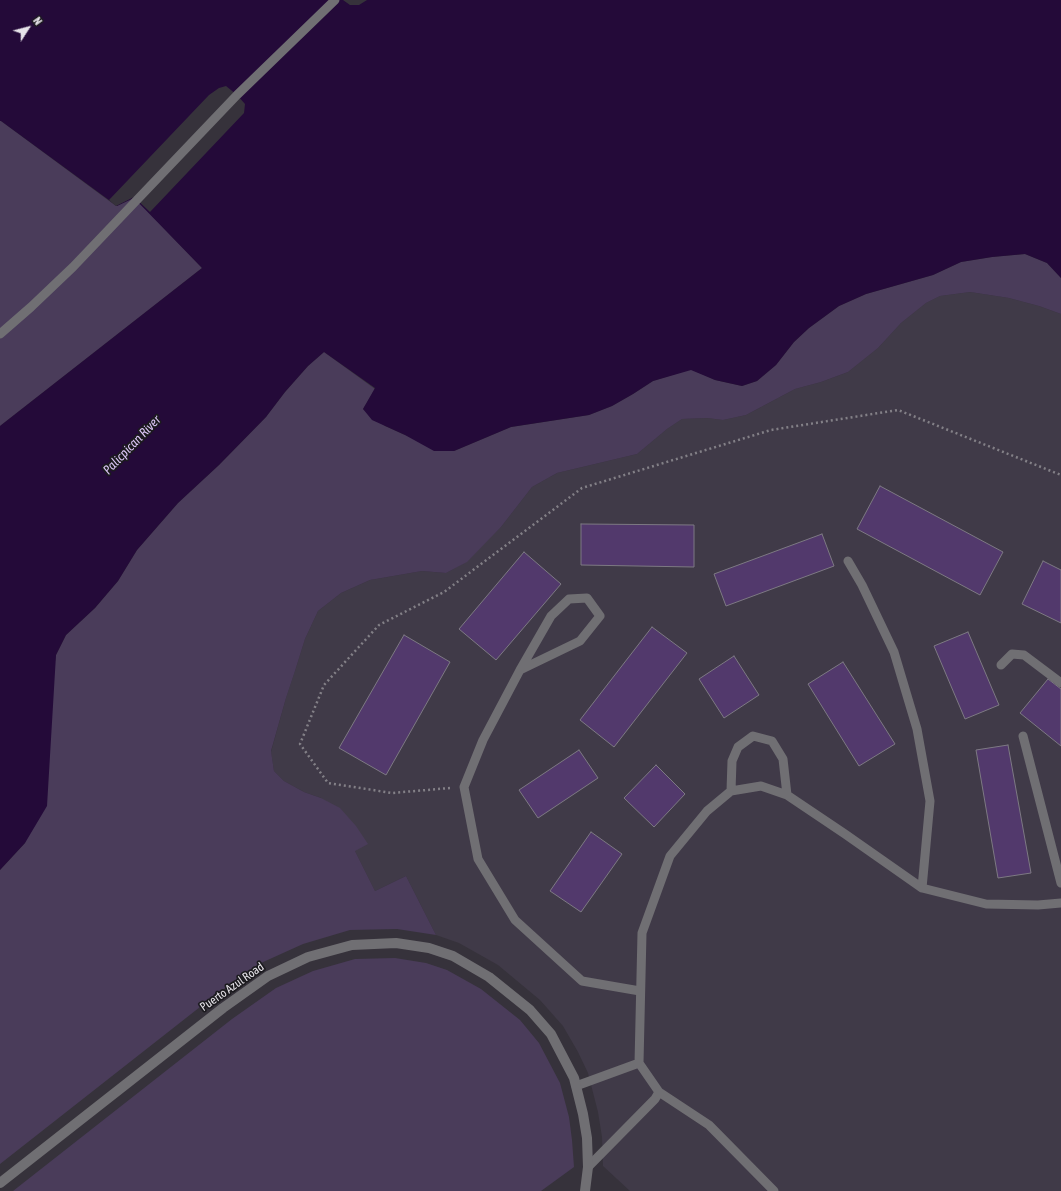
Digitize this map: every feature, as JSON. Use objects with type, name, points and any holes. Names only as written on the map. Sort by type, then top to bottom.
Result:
[{"type":"street","name":"Puerto Azul Road","points":[[0,1183],[223,1008],[268,976],[308,957],[352,945],[396,943],[429,948],[453,956],[489,977],[530,1010],[551,1034],[565,1058],[574,1078],[583,1114],[586,1132],[588,1167],[585,1191]]},
{"type":"lane","points":[[0,334],[31,307],[73,266],[238,95],[335,0]]},
{"type":"lane","points":[[848,562],[862,585],[894,652],[917,729],[930,801],[922,888]]},
{"type":"lane","points":[[520,670],[580,641],[600,616],[586,598],[569,599],[551,616],[520,670],[483,740],[464,787],[478,859],[515,920],[582,981],[640,991]]},
{"type":"lane","points":[[1001,665],[1012,654],[1024,655],[1061,683]]},
{"type":"lane","points":[[731,791],[732,761],[738,747],[753,736],[772,741],[779,753],[782,759],[786,795]]},
{"type":"lane","points":[[1023,736],[1061,883]]},
{"type":"lane","points":[[774,1191],[709,1125],[659,1092],[639,1063],[642,933],[670,856],[707,811],[731,791],[761,786],[786,795],[922,888],[986,904],[1038,905],[1061,903]]},
{"type":"lane","points":[[576,1086],[639,1063]]},
{"type":"lane","points":[[588,1167],[655,1098],[659,1092]]},
{"type":"path","points":[[464,787],[392,794],[328,783],[300,744],[324,685],[380,625],[444,592],[582,488],[771,430],[898,410],[1061,475]]},
{"type":"shaded area","points":[[0,121],[116,206],[134,197],[202,268],[0,426]]},
{"type":"shaded area","points":[[1025,254],[1047,263],[1061,278],[1061,314],[1009,298],[970,292],[940,296],[926,303],[901,323],[878,348],[848,372],[821,382],[795,389],[746,415],[723,420],[707,418],[682,419],[667,429],[637,454],[557,473],[532,487],[501,527],[467,562],[446,573],[422,571],[370,580],[341,593],[318,611],[305,639],[271,751],[274,771],[284,781],[304,792],[321,798],[340,808],[356,826],[368,844],[355,851],[375,891],[406,876],[436,935],[397,929],[350,930],[303,944],[261,963],[214,996],[0,1164],[0,870],[25,843],[56,655],[66,635],[95,608],[118,581],[137,550],[178,503],[219,465],[266,417],[285,392],[308,366],[324,352],[375,389],[363,409],[385,426],[405,435],[454,451],[511,427],[589,415],[612,406],[653,381],[691,369],[715,380],[742,386],[757,381],[776,365],[794,342],[809,328],[839,306],[866,294],[933,275],[961,262]]},
{"type":"shaded area","points":[[970,292],[1009,298],[1061,314],[1061,1191],[630,1191],[603,1166],[602,1137],[598,1112],[588,1073],[563,1026],[540,1000],[498,965],[459,943],[436,935],[406,876],[375,891],[355,851],[321,798],[304,792],[284,781],[274,771],[271,752],[305,639],[318,611],[341,593],[370,580],[422,571],[446,573],[466,562],[501,527],[532,487],[557,473],[637,454],[667,429],[682,419],[707,418],[723,420],[746,415],[795,389],[821,382],[848,372],[878,348],[901,323],[926,303],[940,296]]},
{"type":"shaded area","points":[[395,958],[426,963],[447,970],[481,989],[520,1020],[539,1043],[560,1083],[569,1117],[574,1167],[541,1191],[13,1191],[232,1019],[276,988],[313,971],[355,959]]},
{"type":"water","name":"Palicpican River","points":[[0,0],[1061,0],[1061,278],[1047,263],[1025,254],[961,262],[933,275],[866,294],[839,306],[809,328],[794,342],[776,365],[757,381],[742,386],[715,380],[691,370],[653,381],[612,406],[589,415],[511,427],[454,451],[434,451],[405,435],[372,420],[363,409],[375,388],[324,352],[308,366],[285,392],[266,417],[219,465],[178,503],[137,550],[118,581],[95,608],[66,635],[56,655],[47,806],[25,843],[0,870],[0,426],[202,268],[134,198],[117,206],[0,121]]},
{"type":"pier","points":[[343,0],[367,0],[359,5],[350,5]]},
{"type":"pier","points":[[226,86],[245,104],[244,113],[150,212],[134,197],[116,206],[109,200],[209,95],[219,88]]},
{"type":"building","points":[[880,486],[1003,552],[980,595],[857,529]]},
{"type":"building","points":[[581,524],[694,525],[694,567],[581,565]]},
{"type":"building","points":[[822,534],[834,566],[726,606],[714,574]]},
{"type":"building","points":[[524,552],[561,584],[496,660],[459,629]]},
{"type":"building","points":[[1043,561],[1061,570],[1061,623],[1022,604]]},
{"type":"building","points":[[652,627],[687,653],[614,747],[580,720]]},
{"type":"building","points":[[968,632],[999,705],[965,719],[934,646]]},
{"type":"building","points":[[404,635],[450,662],[386,775],[339,748]]},
{"type":"building","points":[[734,656],[759,695],[724,718],[699,679]]},
{"type":"building","points":[[843,662],[895,744],[859,766],[808,684]]},
{"type":"building","points":[[1048,679],[1061,689],[1061,746],[1020,713]]},
{"type":"building","points":[[1008,745],[1031,873],[998,878],[976,750]]},
{"type":"building","points":[[579,750],[598,778],[538,818],[519,790]]},
{"type":"building","points":[[656,765],[685,794],[654,827],[624,798]]},
{"type":"building","points":[[591,832],[622,854],[581,912],[550,891]]}]
